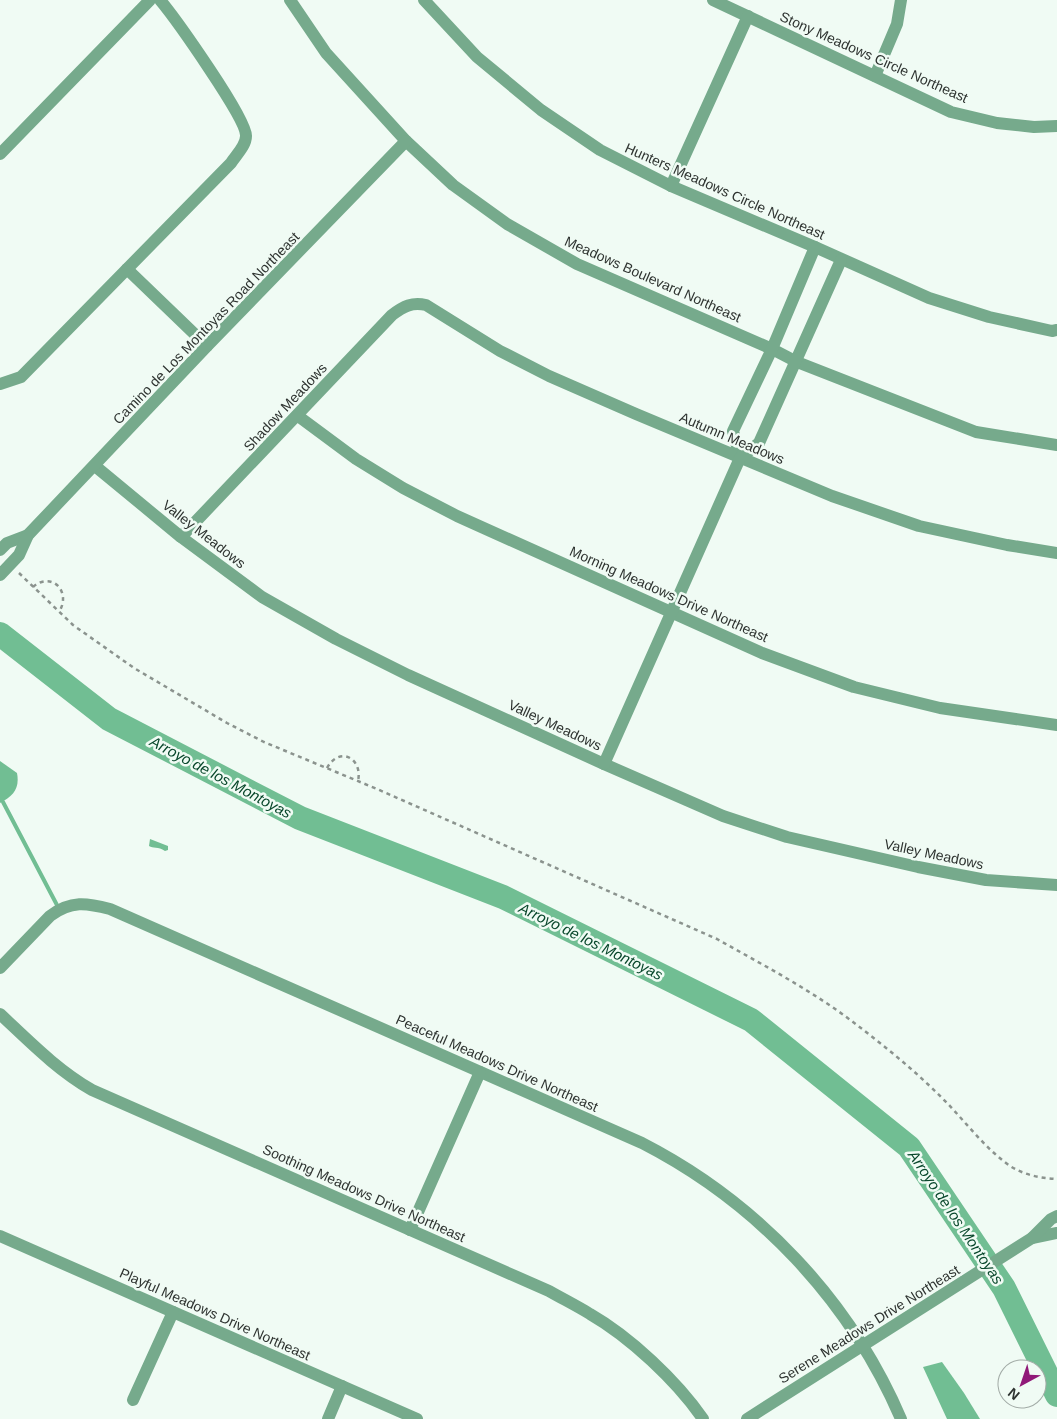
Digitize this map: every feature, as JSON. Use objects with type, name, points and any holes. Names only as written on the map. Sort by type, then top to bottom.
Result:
[{"type":"street","points":[[0,154],[150,0]]},
{"type":"street","points":[[1,384],[22,377],[231,163],[246,139],[246,130],[234,107],[173,16],[160,0]]},
{"type":"street","name":"Meadows Boulevard Northeast","points":[[290,0],[326,53],[406,141],[453,185],[507,224],[577,264],[772,349],[796,362],[976,432],[1057,445]]},
{"type":"street","name":"Hunters Meadows Circle Northeast","points":[[424,0],[477,57],[541,110],[600,150],[671,186],[929,298],[988,317],[1052,331],[1057,330]]},
{"type":"street","name":"Stony Meadows Circle Northeast","points":[[713,0],[951,112],[996,124],[1034,127],[1057,126]]},
{"type":"street","points":[[875,76],[897,24],[900,0]]},
{"type":"street","points":[[671,186],[748,16]]},
{"type":"street","name":"Camino de Los Montoyas Road Northeast","points":[[0,575],[19,555],[28,535],[207,346],[406,141]]},
{"type":"street","points":[[740,458],[732,431],[772,349],[815,247]]},
{"type":"street","points":[[604,764],[740,458],[759,443],[841,260]]},
{"type":"street","points":[[127,269],[207,346]]},
{"type":"street","name":"Shadow Meadows","points":[[182,537],[392,315],[402,307],[414,303]]},
{"type":"street","name":"Autumn Meadows","points":[[414,303],[426,305],[500,350],[549,376],[832,496],[919,526],[1007,545],[1057,553]]},
{"type":"street","name":"Morning Meadows Drive Northeast","points":[[298,416],[356,459],[403,488],[457,516],[762,653],[854,687],[940,708],[1057,725]]},
{"type":"street","name":"Valley Meadows","points":[[95,466],[182,537],[262,597],[336,639],[408,675],[723,816],[787,837],[918,868],[986,880],[1057,885]]},
{"type":"street","name":"Camino de Los Montoyas Road Northeast","points":[[0,550],[7,543],[28,535]]},
{"type":"street","name":"Peaceful Meadows Drive Northeast","points":[[0,968],[50,916],[64,907],[85,903],[110,909],[642,1143],[669,1157],[720,1191],[770,1232],[817,1282],[864,1345],[901,1419]]},
{"type":"street","name":"Soothing Meadows Drive Northeast","points":[[0,1014],[55,1065],[70,1077],[92,1090],[549,1291],[592,1314],[630,1342],[659,1368],[703,1419]]},
{"type":"street","points":[[410,1230],[480,1072]]},
{"type":"street","name":"Serene Meadows Drive Northeast","points":[[747,1419],[1032,1238],[1051,1219],[1057,1216]]},
{"type":"street","name":"Serene Meadows Drive Northeast","points":[[1032,1238],[1057,1233]]},
{"type":"street","name":"Playful Meadows Drive Northeast","points":[[0,1236],[417,1419]]},
{"type":"street","points":[[133,1400],[172,1312]]},
{"type":"street","points":[[328,1419],[342,1386]]},
{"type":"path","points":[[11,564],[73,625],[134,668],[194,704],[264,742],[358,781],[717,939],[759,962],[829,1004],[872,1036],[928,1085],[990,1149],[1010,1166],[1035,1177],[1057,1179]]},
{"type":"path","points":[[33,587],[37,583],[48,582],[56,584],[61,590],[64,600],[58,612]]},
{"type":"path","points":[[327,768],[331,761],[338,756],[345,756],[353,760],[358,768],[358,781]]},
{"type":"shaded area","points":[[0,761],[17,773],[18,779],[15,791],[9,798],[0,803]]},
{"type":"shaded area","points":[[150,839],[168,846],[168,850],[165,851],[149,846]]},
{"type":"shaded area","points":[[942,1362],[980,1419],[947,1419],[923,1367]]},
{"type":"waterway","name":"Arroyo de los Montoyas","points":[[0,634],[109,719],[300,818],[503,897],[751,1020],[909,1147],[1004,1288],[1057,1395]]},
{"type":"waterway","points":[[3,802],[58,907]]}]
